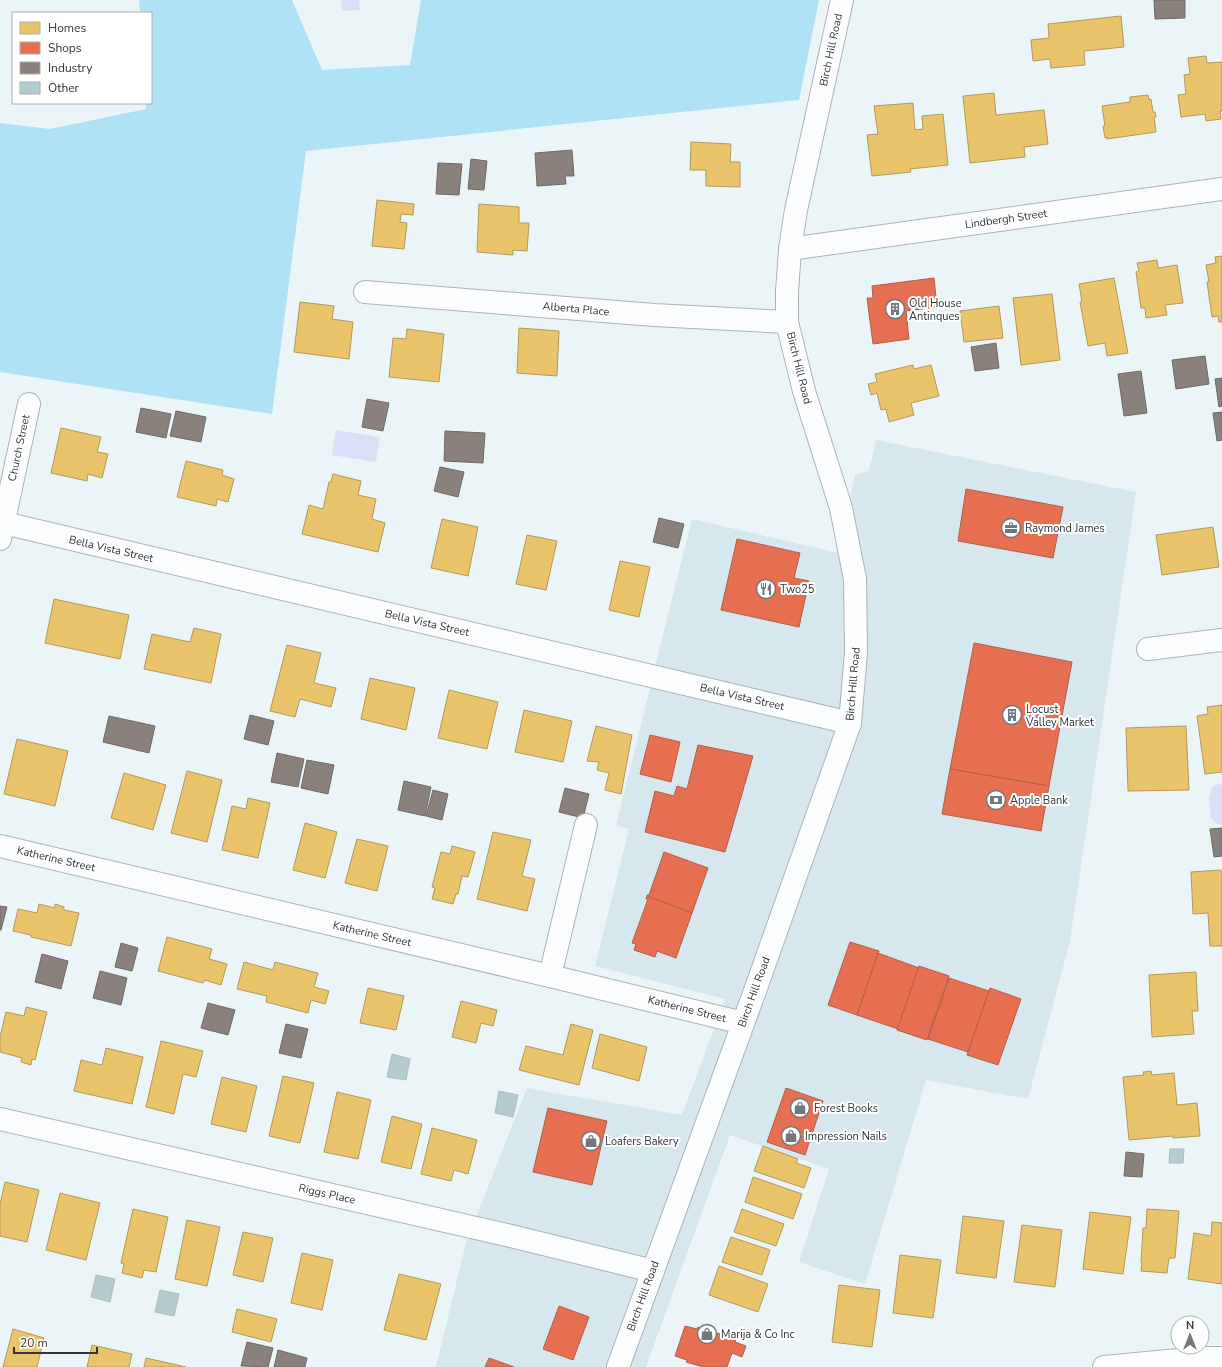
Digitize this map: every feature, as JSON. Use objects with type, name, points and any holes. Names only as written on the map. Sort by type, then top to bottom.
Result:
[{"type":"street","name":"Birch Hill Road","points":[[618,1367],[850,723],[856,652],[855,579],[841,508],[804,391],[787,322],[787,292],[790,249],[796,210],[842,0]]},
{"type":"street","name":"Lindbergh Street","points":[[790,249],[1222,189]]},
{"type":"street","name":"Alberta Place","points":[[366,292],[654,315],[787,322]]},
{"type":"street","name":"Church Street","points":[[2,531],[29,404]]},
{"type":"street","name":"Bella Vista Street","points":[[2,531],[850,723]]},
{"type":"street","points":[[1148,649],[1222,640]]},
{"type":"street","points":[[550,976],[586,825]]},
{"type":"street","name":"Katherine Street","points":[[0,846],[743,1023]]},
{"type":"street","name":"Riggs Place","points":[[0,1119],[488,1231],[653,1271]]},
{"type":"street","points":[[1104,1367],[1200,1358],[1222,1358]]},
{"type":"shaded area","points":[[139,0],[292,0],[322,70],[410,65],[421,0],[819,0],[799,100],[306,151],[272,414],[0,372],[0,123],[50,129],[146,109],[146,104],[152,104],[152,12],[140,12]]},
{"type":"shaded area","points":[[341,0],[359,0],[360,10],[342,11]]},
{"type":"shaded area","points":[[336,430],[380,437],[376,462],[332,455]]},
{"type":"shaded area","points":[[876,440],[1136,492],[1070,941],[1028,1099],[926,1080],[865,1284],[799,1262],[829,1169],[730,1135],[646,1367],[436,1367],[466,1243],[527,1088],[682,1115],[725,999],[595,966],[629,829],[616,825],[692,519],[838,553],[855,475],[869,471]]},
{"type":"shaded area","points":[[1222,784],[1222,824],[1218,825],[1211,818],[1209,800],[1212,788],[1215,785]]},
{"type":"building: Homes","points":[[1121,16],[1124,47],[1084,51],[1085,65],[1051,68],[1050,59],[1033,61],[1031,40],[1049,38],[1048,24]]},
{"type":"building: Homes","points":[[1206,56],[1207,63],[1222,62],[1221,119],[1206,121],[1205,114],[1181,117],[1178,95],[1186,94],[1184,75],[1190,74],[1188,58]]},
{"type":"building: Homes","points":[[994,93],[996,115],[1044,110],[1048,144],[1024,147],[1025,157],[970,163],[963,96]]},
{"type":"building: Homes","points":[[1148,95],[1149,100],[1151,99],[1153,112],[1155,112],[1156,117],[1154,117],[1156,132],[1107,139],[1107,137],[1105,138],[1102,106],[1130,102],[1130,97]]},
{"type":"building: Homes","points":[[913,103],[915,130],[923,129],[922,116],[943,114],[948,165],[910,169],[911,172],[872,176],[867,135],[878,134],[874,106]]},
{"type":"building: Homes","points":[[691,142],[731,144],[730,162],[740,162],[740,187],[706,186],[706,170],[690,170]]},
{"type":"building: Homes","points":[[377,200],[414,204],[413,215],[401,214],[400,222],[407,223],[404,249],[372,246]]},
{"type":"building: Homes","points":[[479,204],[519,207],[519,223],[529,223],[527,251],[513,250],[513,255],[477,252]]},
{"type":"building: Homes","points":[[1222,256],[1222,322],[1219,322],[1218,316],[1212,317],[1206,265],[1216,263],[1215,257]]},
{"type":"building: Homes","points":[[1157,260],[1158,268],[1177,265],[1183,303],[1165,305],[1167,315],[1146,318],[1145,308],[1141,308],[1136,272],[1139,271],[1137,263]]},
{"type":"building: Homes","points":[[1114,278],[1128,353],[1107,356],[1105,343],[1088,346],[1080,302],[1082,302],[1079,284]]},
{"type":"building: Homes","points":[[1052,294],[1060,360],[1021,365],[1013,298]]},
{"type":"building: Homes","points":[[300,302],[334,306],[332,319],[353,322],[349,359],[294,352]]},
{"type":"building: Homes","points":[[999,306],[1003,338],[964,342],[960,311]]},
{"type":"building: Homes","points":[[519,328],[559,331],[557,376],[517,373]]},
{"type":"building: Homes","points":[[407,329],[444,334],[439,382],[389,377],[393,338],[406,339]]},
{"type":"building: Homes","points":[[913,365],[914,369],[931,365],[939,396],[911,403],[914,415],[889,422],[886,409],[881,410],[877,393],[871,395],[868,384],[877,382],[875,374]]},
{"type":"building: Homes","points":[[61,428],[101,437],[97,452],[108,454],[102,478],[88,474],[87,481],[51,473]]},
{"type":"building: Homes","points":[[186,461],[223,470],[222,475],[234,479],[228,502],[217,499],[216,506],[177,497]]},
{"type":"building: Homes","points":[[333,474],[361,481],[358,495],[376,499],[372,519],[385,523],[378,552],[302,534],[309,505],[323,509],[329,482],[331,482]]},
{"type":"building: Homes","points":[[442,519],[478,527],[468,576],[431,568]]},
{"type":"building: Homes","points":[[1213,527],[1219,567],[1162,575],[1156,535]]},
{"type":"building: Homes","points":[[527,535],[557,541],[546,590],[516,584]]},
{"type":"building: Homes","points":[[620,561],[650,567],[639,617],[609,610]]},
{"type":"building: Homes","points":[[54,599],[129,615],[120,659],[45,643]]},
{"type":"building: Homes","points":[[194,628],[221,634],[211,683],[144,669],[152,634],[190,642]]},
{"type":"building: Homes","points":[[287,645],[321,653],[314,683],[336,688],[331,707],[300,699],[295,717],[270,711]]},
{"type":"building: Homes","points":[[370,678],[415,688],[406,730],[361,719]]},
{"type":"building: Homes","points":[[449,690],[498,702],[487,749],[438,738]]},
{"type":"building: Homes","points":[[1222,705],[1222,772],[1205,774],[1197,716],[1208,714],[1207,707]]},
{"type":"building: Homes","points":[[524,710],[572,721],[563,762],[515,752]]},
{"type":"building: Homes","points":[[596,726],[632,735],[621,794],[605,790],[609,773],[597,770],[599,762],[587,761]]},
{"type":"building: Homes","points":[[1186,726],[1189,790],[1128,791],[1126,728]]},
{"type":"building: Homes","points":[[17,739],[68,751],[55,806],[4,794]]},
{"type":"building: Homes","points":[[187,771],[222,780],[207,842],[171,833]]},
{"type":"building: Homes","points":[[124,773],[166,785],[153,830],[111,818]]},
{"type":"building: Homes","points":[[248,798],[270,803],[258,858],[222,850],[232,806],[246,809]]},
{"type":"building: Homes","points":[[305,823],[337,832],[325,878],[293,870]]},
{"type":"building: Homes","points":[[493,832],[531,840],[522,876],[535,879],[527,911],[477,899]]},
{"type":"building: Homes","points":[[357,839],[388,846],[377,891],[345,883]]},
{"type":"building: Homes","points":[[452,846],[475,852],[468,877],[462,876],[458,894],[456,894],[453,904],[432,899],[435,888],[432,887],[441,852],[450,854]]},
{"type":"building: Homes","points":[[1221,870],[1222,946],[1210,946],[1208,913],[1193,914],[1191,872]]},
{"type":"building: Homes","points":[[39,904],[55,908],[55,904],[64,907],[64,910],[79,913],[71,946],[31,937],[31,935],[13,931],[18,909],[37,913]]},
{"type":"building: Homes","points":[[167,937],[212,949],[209,959],[227,964],[221,985],[205,980],[203,983],[158,971]]},
{"type":"building: Homes","points":[[244,962],[273,970],[275,962],[318,973],[314,987],[329,991],[325,1004],[311,1000],[308,1013],[266,1002],[267,996],[237,989]]},
{"type":"building: Homes","points":[[1196,972],[1198,1011],[1192,1011],[1194,1034],[1152,1037],[1149,975]]},
{"type":"building: Homes","points":[[368,988],[404,996],[396,1030],[360,1023]]},
{"type":"building: Homes","points":[[461,1001],[497,1010],[493,1026],[481,1023],[476,1043],[452,1037]]},
{"type":"building: Homes","points":[[26,1007],[47,1012],[35,1060],[32,1059],[31,1065],[21,1062],[22,1058],[0,1052],[0,1037],[6,1012],[24,1016]]},
{"type":"building: Homes","points":[[571,1024],[593,1030],[579,1085],[519,1070],[526,1046],[563,1055]]},
{"type":"building: Homes","points":[[600,1034],[647,1047],[639,1081],[592,1068]]},
{"type":"building: Homes","points":[[161,1041],[203,1051],[196,1077],[183,1074],[174,1114],[146,1107]]},
{"type":"building: Homes","points":[[106,1048],[143,1057],[132,1104],[74,1091],[81,1060],[102,1065]]},
{"type":"building: Homes","points":[[1151,1071],[1152,1075],[1174,1073],[1177,1105],[1197,1103],[1200,1136],[1173,1138],[1173,1136],[1129,1140],[1123,1077],[1144,1075],[1143,1072]]},
{"type":"building: Homes","points":[[283,1076],[314,1083],[300,1143],[269,1136]]},
{"type":"building: Homes","points":[[222,1077],[257,1086],[246,1132],[211,1124]]},
{"type":"building: Homes","points":[[337,1092],[371,1100],[358,1159],[324,1152]]},
{"type":"building: Homes","points":[[392,1116],[422,1124],[411,1169],[381,1162]]},
{"type":"building: Homes","points":[[432,1128],[477,1140],[468,1174],[454,1170],[451,1181],[421,1174]]},
{"type":"building: Homes","points":[[763,1146],[798,1159],[796,1163],[811,1168],[804,1188],[754,1171]]},
{"type":"building: Homes","points":[[753,1177],[802,1194],[793,1219],[745,1202]]},
{"type":"building: Homes","points":[[5,1182],[39,1190],[27,1242],[0,1236],[0,1204]]},
{"type":"building: Homes","points":[[60,1193],[100,1203],[86,1260],[46,1250]]},
{"type":"building: Homes","points":[[133,1209],[168,1217],[156,1272],[144,1270],[142,1278],[122,1273],[124,1264],[121,1263]]},
{"type":"building: Homes","points":[[742,1209],[784,1224],[776,1246],[734,1232]]},
{"type":"building: Homes","points":[[1147,1209],[1179,1211],[1175,1258],[1169,1258],[1167,1273],[1141,1271],[1143,1228],[1146,1228]]},
{"type":"building: Homes","points":[[1090,1212],[1131,1217],[1123,1274],[1083,1269]]},
{"type":"building: Homes","points":[[963,1216],[1004,1221],[996,1278],[956,1273]]},
{"type":"building: Homes","points":[[187,1220],[220,1227],[207,1286],[175,1279]]},
{"type":"building: Homes","points":[[1212,1222],[1222,1223],[1222,1284],[1188,1279],[1194,1233],[1211,1236]]},
{"type":"building: Homes","points":[[1022,1225],[1062,1230],[1055,1287],[1014,1282]]},
{"type":"building: Homes","points":[[243,1232],[273,1238],[263,1282],[233,1275]]},
{"type":"building: Homes","points":[[731,1237],[770,1250],[762,1275],[722,1262]]},
{"type":"building: Homes","points":[[302,1253],[333,1260],[322,1310],[291,1303]]},
{"type":"building: Homes","points":[[900,1255],[941,1260],[933,1318],[893,1313]]},
{"type":"building: Homes","points":[[719,1266],[768,1284],[758,1312],[709,1295]]},
{"type":"building: Homes","points":[[399,1274],[441,1284],[426,1340],[384,1330]]},
{"type":"building: Homes","points":[[839,1285],[880,1290],[872,1347],[832,1342]]},
{"type":"building: Homes","points":[[237,1309],[277,1319],[271,1342],[232,1332]]},
{"type":"building: Homes","points":[[13,1329],[44,1338],[37,1367],[3,1367]]},
{"type":"building: Homes","points":[[92,1345],[132,1354],[129,1367],[87,1367]]},
{"type":"building: Homes","points":[[146,1358],[186,1367],[144,1367]]},
{"type":"building: Shops","name":"Old House Antinques","points":[[934,278],[937,307],[906,311],[909,339],[873,344],[867,298],[873,298],[872,286]]},
{"type":"building: Shops","points":[[966,489],[1063,507],[1053,558],[958,541]]},
{"type":"building: Shops","points":[[737,539],[800,553],[794,578],[809,581],[799,627],[721,610]]},
{"type":"building: Shops","name":"Locust Valley Market","points":[[974,643],[1072,662],[1049,786],[950,769]]},
{"type":"building: Shops","points":[[650,735],[680,742],[671,782],[640,774]]},
{"type":"building: Shops","points":[[698,745],[753,756],[725,852],[645,832],[655,791],[674,796],[677,786],[687,789]]},
{"type":"building: Shops","name":"Apple Bank","points":[[950,769],[1049,786],[1041,831],[942,814]]},
{"type":"building: Shops","points":[[664,852],[708,868],[692,913],[647,896],[649,895]]},
{"type":"building: Shops","points":[[647,896],[692,913],[676,958],[657,951],[655,957],[634,950],[636,944],[632,943],[648,899],[646,899]]},
{"type":"building: Shops","points":[[850,942],[879,951],[857,1015],[828,1005]]},
{"type":"building: Shops","points":[[878,953],[919,968],[898,1029],[857,1015]]},
{"type":"building: Shops","points":[[919,966],[949,976],[927,1040],[897,1030]]},
{"type":"building: Shops","points":[[949,978],[989,991],[968,1052],[928,1039]]},
{"type":"building: Shops","points":[[990,988],[1021,999],[998,1065],[967,1055]]},
{"type":"building: Shops","points":[[786,1088],[823,1101],[805,1155],[767,1142]]},
{"type":"building: Shops","points":[[548,1108],[607,1121],[592,1185],[533,1172]]},
{"type":"building: Shops","points":[[559,1306],[589,1317],[573,1360],[543,1349]]},
{"type":"building: Shops","points":[[685,1326],[697,1329],[698,1327],[736,1339],[735,1342],[746,1346],[742,1357],[732,1353],[727,1367],[703,1367],[686,1362],[687,1360],[675,1356]]},
{"type":"building: Shops","points":[[489,1358],[514,1367],[485,1367]]},
{"type":"building: Industry","points":[[1154,0],[1185,0],[1185,18],[1155,19]]},
{"type":"building: Industry","points":[[572,150],[574,176],[565,176],[566,184],[537,186],[535,153]]},
{"type":"building: Industry","points":[[471,159],[487,161],[484,190],[468,189]]},
{"type":"building: Industry","points":[[438,163],[462,164],[459,195],[436,194]]},
{"type":"building: Industry","points":[[996,343],[999,368],[975,371],[971,347]]},
{"type":"building: Industry","points":[[1205,356],[1209,384],[1176,389],[1172,360]]},
{"type":"building: Industry","points":[[1141,371],[1147,413],[1124,416],[1118,374]]},
{"type":"building: Industry","points":[[1222,378],[1222,406],[1219,407],[1215,379]]},
{"type":"building: Industry","points":[[367,399],[389,403],[383,431],[362,427]]},
{"type":"building: Industry","points":[[141,408],[171,414],[166,438],[136,432]]},
{"type":"building: Industry","points":[[176,411],[206,417],[201,442],[170,436]]},
{"type":"building: Industry","points":[[1222,412],[1222,440],[1217,441],[1213,413]]},
{"type":"building: Industry","points":[[445,431],[485,433],[483,463],[444,461]]},
{"type":"building: Industry","points":[[440,467],[464,472],[458,497],[434,491]]},
{"type":"building: Industry","points":[[659,518],[684,524],[678,548],[653,542]]},
{"type":"building: Industry","points":[[250,715],[274,721],[268,745],[244,739]]},
{"type":"building: Industry","points":[[109,716],[155,726],[149,753],[103,742]]},
{"type":"building: Industry","points":[[277,753],[304,759],[298,787],[271,782]]},
{"type":"building: Industry","points":[[307,760],[334,765],[328,794],[301,788]]},
{"type":"building: Industry","points":[[404,781],[431,787],[425,816],[398,810]]},
{"type":"building: Industry","points":[[565,788],[589,794],[583,818],[559,812]]},
{"type":"building: Industry","points":[[433,790],[448,794],[442,820],[426,816]]},
{"type":"building: Industry","points":[[1222,828],[1222,856],[1214,857],[1210,829]]},
{"type":"building: Industry","points":[[0,906],[7,907],[1,930],[0,930]]},
{"type":"building: Industry","points":[[121,943],[138,948],[132,971],[115,967]]},
{"type":"building: Industry","points":[[42,954],[68,961],[61,989],[35,982]]},
{"type":"building: Industry","points":[[100,971],[127,978],[121,1005],[93,998]]},
{"type":"building: Industry","points":[[208,1003],[235,1010],[228,1035],[201,1028]]},
{"type":"building: Industry","points":[[286,1024],[308,1029],[301,1058],[279,1053]]},
{"type":"building: Industry","points":[[1126,1152],[1144,1154],[1142,1177],[1124,1176]]},
{"type":"building: Industry","points":[[247,1342],[273,1348],[268,1367],[241,1366]]},
{"type":"building: Industry","points":[[278,1350],[307,1358],[305,1367],[274,1367]]},
{"type":"building: Other","points":[[392,1054],[410,1059],[406,1080],[387,1077]]},
{"type":"building: Other","points":[[499,1091],[518,1095],[513,1117],[495,1113]]},
{"type":"building: Other","points":[[1170,1149],[1184,1149],[1183,1163],[1169,1163]]},
{"type":"building: Other","points":[[96,1275],[115,1279],[110,1302],[91,1297]]},
{"type":"building: Other","points":[[160,1290],[179,1294],[174,1316],[155,1312]]},
{"type":"place","name":"Old House Antinques","points":[[895,309]]},
{"type":"place","name":"Raymond James","points":[[1011,528]]},
{"type":"place","name":"Two25","points":[[766,589]]},
{"type":"place","name":"Locust Valley Market","points":[[1012,715]]},
{"type":"place","name":"Apple Bank","points":[[996,800]]},
{"type":"place","name":"Forest Books","points":[[800,1108]]},
{"type":"place","name":"Impression Nails","points":[[791,1136]]},
{"type":"place","name":"Loafers Bakery","points":[[591,1141]]},
{"type":"place","name":"Marija & Co Inc","points":[[707,1334]]}]
